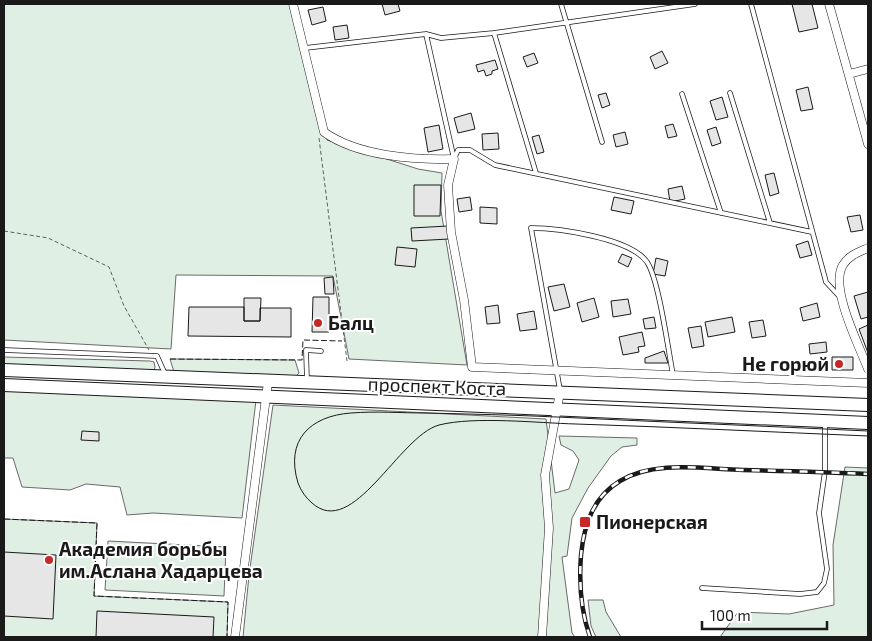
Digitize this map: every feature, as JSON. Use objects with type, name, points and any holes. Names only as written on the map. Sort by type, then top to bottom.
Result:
[{"type":"main road","name":"проспект Коста","points":[[4,370],[868,405]]},
{"type":"main road","name":"проспект Коста","points":[[4,385],[265,398],[868,423]]},
{"type":"street","points":[[293,4],[324,132],[338,142],[403,158],[454,159],[448,185],[451,232],[464,300],[472,367],[868,383]]},
{"type":"street","points":[[829,4],[868,144]]},
{"type":"street","points":[[849,74],[868,69]]},
{"type":"street","points":[[868,248],[850,257],[842,265],[840,272],[841,298],[868,368]]},
{"type":"street","points":[[235,637],[268,382]]},
{"type":"street","points":[[542,637],[549,528],[545,475],[560,392]]},
{"type":"lane","points":[[561,4],[602,142]]},
{"type":"lane","points":[[305,48],[426,34],[441,38],[494,33],[695,4]]},
{"type":"lane","points":[[751,4],[826,282],[841,298]]},
{"type":"lane","points":[[494,33],[536,173]]},
{"type":"lane","points":[[426,34],[454,159]]},
{"type":"lane","points":[[730,93],[770,223]]},
{"type":"lane","points":[[682,94],[721,213]]},
{"type":"lane","points":[[454,159],[458,150],[470,150],[495,165],[812,232]]},
{"type":"lane","points":[[560,392],[531,228],[552,228],[588,234],[635,252],[645,260],[653,280],[673,374]]},
{"type":"lane","points":[[4,350],[157,356],[167,378]]},
{"type":"lane","points":[[308,383],[306,350],[321,351]]},
{"type":"lane","points":[[702,588],[800,594],[817,592],[824,582],[826,554],[819,513],[824,471],[825,421]]},
{"type":"path","points":[[324,132],[319,139],[347,361]]},
{"type":"path","points":[[4,232],[48,238],[109,267],[124,306],[152,356]]},
{"type":"green space","points":[[4,4],[290,4],[327,140],[418,169],[442,173],[441,211],[467,365],[349,359],[333,276],[176,275],[171,349],[4,340]]},
{"type":"green space","points":[[4,357],[150,361],[154,362],[155,367],[154,371],[4,365]]},
{"type":"green space","points":[[170,359],[295,360],[299,373],[296,376],[174,372]]},
{"type":"green space","points":[[4,389],[256,400],[242,518],[153,513],[127,515],[120,487],[86,484],[70,490],[22,487],[13,458],[4,458]]},
{"type":"green space","points":[[273,405],[546,419],[555,493],[569,489],[579,460],[573,451],[561,445],[559,436],[637,438],[637,445],[622,447],[611,456],[588,488],[572,518],[567,556],[562,557],[572,633],[575,637],[243,637],[249,575]]},
{"type":"green space","points":[[845,467],[868,468],[868,637],[720,637],[738,612],[789,614],[834,605],[833,545]]},
{"type":"green space","name":"Академия борьбы им.Аслана Хадарцева","points":[[4,519],[97,523],[94,596],[228,602],[227,637],[4,637]]},
{"type":"green space","points":[[108,541],[226,547],[224,596],[105,590]]},
{"type":"green space","points":[[588,600],[603,600],[606,612],[621,637],[596,637],[591,626]]},
{"type":"building","points":[[382,4],[398,4],[400,11],[385,15]]},
{"type":"building","points":[[792,4],[812,4],[818,28],[799,32]]},
{"type":"building","points":[[323,7],[326,21],[312,25],[308,10]]},
{"type":"building","points":[[347,25],[349,38],[335,40],[333,27]]},
{"type":"building","points":[[662,51],[668,63],[655,69],[650,57]]},
{"type":"building","points":[[534,53],[538,63],[527,67],[523,57]]},
{"type":"building","points":[[495,60],[498,69],[492,71],[492,74],[486,76],[484,70],[478,72],[476,65]]},
{"type":"building","points":[[808,87],[813,109],[801,111],[796,90]]},
{"type":"building","points":[[606,93],[610,105],[602,108],[598,95]]},
{"type":"building","points":[[722,97],[728,117],[716,120],[710,101]]},
{"type":"building","points":[[471,113],[475,129],[458,133],[454,118]]},
{"type":"building","points":[[673,124],[677,136],[668,138],[665,126]]},
{"type":"building","points":[[439,125],[443,149],[428,152],[424,128]]},
{"type":"building","points":[[716,127],[721,143],[712,146],[707,130]]},
{"type":"building","points":[[625,132],[628,144],[616,147],[613,135]]},
{"type":"building","points":[[498,133],[499,149],[483,150],[482,134]]},
{"type":"building","points":[[539,135],[544,152],[537,154],[532,137]]},
{"type":"building","points":[[774,173],[779,193],[770,196],[765,175]]},
{"type":"building","points":[[414,185],[441,185],[440,216],[414,216]]},
{"type":"building","points":[[682,186],[685,199],[670,202],[668,189]]},
{"type":"building","points":[[470,197],[472,210],[459,212],[457,199]]},
{"type":"building","points":[[614,197],[634,201],[631,214],[611,210]]},
{"type":"building","points":[[480,207],[497,208],[497,224],[480,223]]},
{"type":"building","points":[[860,215],[863,230],[851,232],[847,217]]},
{"type":"building","points":[[448,226],[449,239],[412,241],[411,228]]},
{"type":"building","points":[[808,241],[812,255],[800,258],[796,245]]},
{"type":"building","points":[[397,247],[417,249],[415,267],[395,265]]},
{"type":"building","points":[[622,254],[632,258],[628,267],[618,262]]},
{"type":"building","points":[[656,258],[668,261],[665,276],[653,274]]},
{"type":"building","points":[[333,277],[334,294],[325,294],[324,278]]},
{"type":"building","points":[[564,284],[570,307],[554,311],[548,287]]},
{"type":"building","points":[[868,292],[868,317],[861,319],[854,296]]},
{"type":"building","points":[[313,297],[329,297],[329,332],[312,332]]},
{"type":"building","points":[[244,298],[261,298],[260,321],[244,321]]},
{"type":"building","points":[[594,298],[599,317],[582,322],[577,303]]},
{"type":"building","points":[[628,299],[631,314],[613,317],[611,301]]},
{"type":"building","points":[[817,303],[820,317],[803,321],[800,308]]},
{"type":"building","points":[[498,305],[500,323],[487,324],[485,307]]},
{"type":"building","points":[[189,307],[244,307],[244,321],[260,321],[260,308],[291,308],[291,337],[188,336]]},
{"type":"building","points":[[534,311],[537,329],[520,331],[517,314]]},
{"type":"building","points":[[654,317],[656,328],[645,329],[643,319]]},
{"type":"building","points":[[732,317],[735,332],[708,337],[705,322]]},
{"type":"building","points":[[763,320],[766,336],[752,338],[749,322]]},
{"type":"building","points":[[868,325],[868,353],[859,329]]},
{"type":"building","points":[[701,326],[704,346],[692,348],[688,328]]},
{"type":"building","points":[[642,332],[645,346],[638,347],[639,352],[623,355],[619,337]]},
{"type":"building","points":[[826,342],[827,352],[810,354],[809,344]]},
{"type":"building","points":[[664,351],[668,363],[645,363],[645,358]]},
{"type":"building","points":[[832,357],[853,357],[853,370],[832,370]]},
{"type":"building","points":[[82,431],[99,432],[99,441],[81,440]]},
{"type":"building","points":[[4,552],[56,555],[53,619],[4,616]]},
{"type":"building","points":[[97,611],[214,617],[213,637],[96,637]]},
{"type":"tram line","points":[[868,431],[524,416],[389,412],[351,413],[324,419],[304,433],[298,443],[295,454],[295,468],[298,483],[306,497],[312,503],[328,511],[344,508],[360,497],[424,433],[439,425],[454,422],[506,421],[868,436]]},
{"type":"railway","points":[[590,637],[581,597],[580,565],[582,544],[591,513],[603,495],[620,481],[633,474],[648,470],[680,467],[868,474]]},
{"type":"fence","points":[[170,359],[302,360],[303,340],[342,341]]},
{"type":"fence","points":[[4,519],[97,523],[94,596],[228,602],[227,637]]},
{"type":"place","name":"Балц","points":[[318,323]]},
{"type":"place","name":"Не горюй","points":[[839,364]]},
{"type":"place","name":"Пионерская","points":[[585,522]]},
{"type":"place","name":"Академия борьбы им.Аслана Хадарцева","points":[[49,560]]}]
